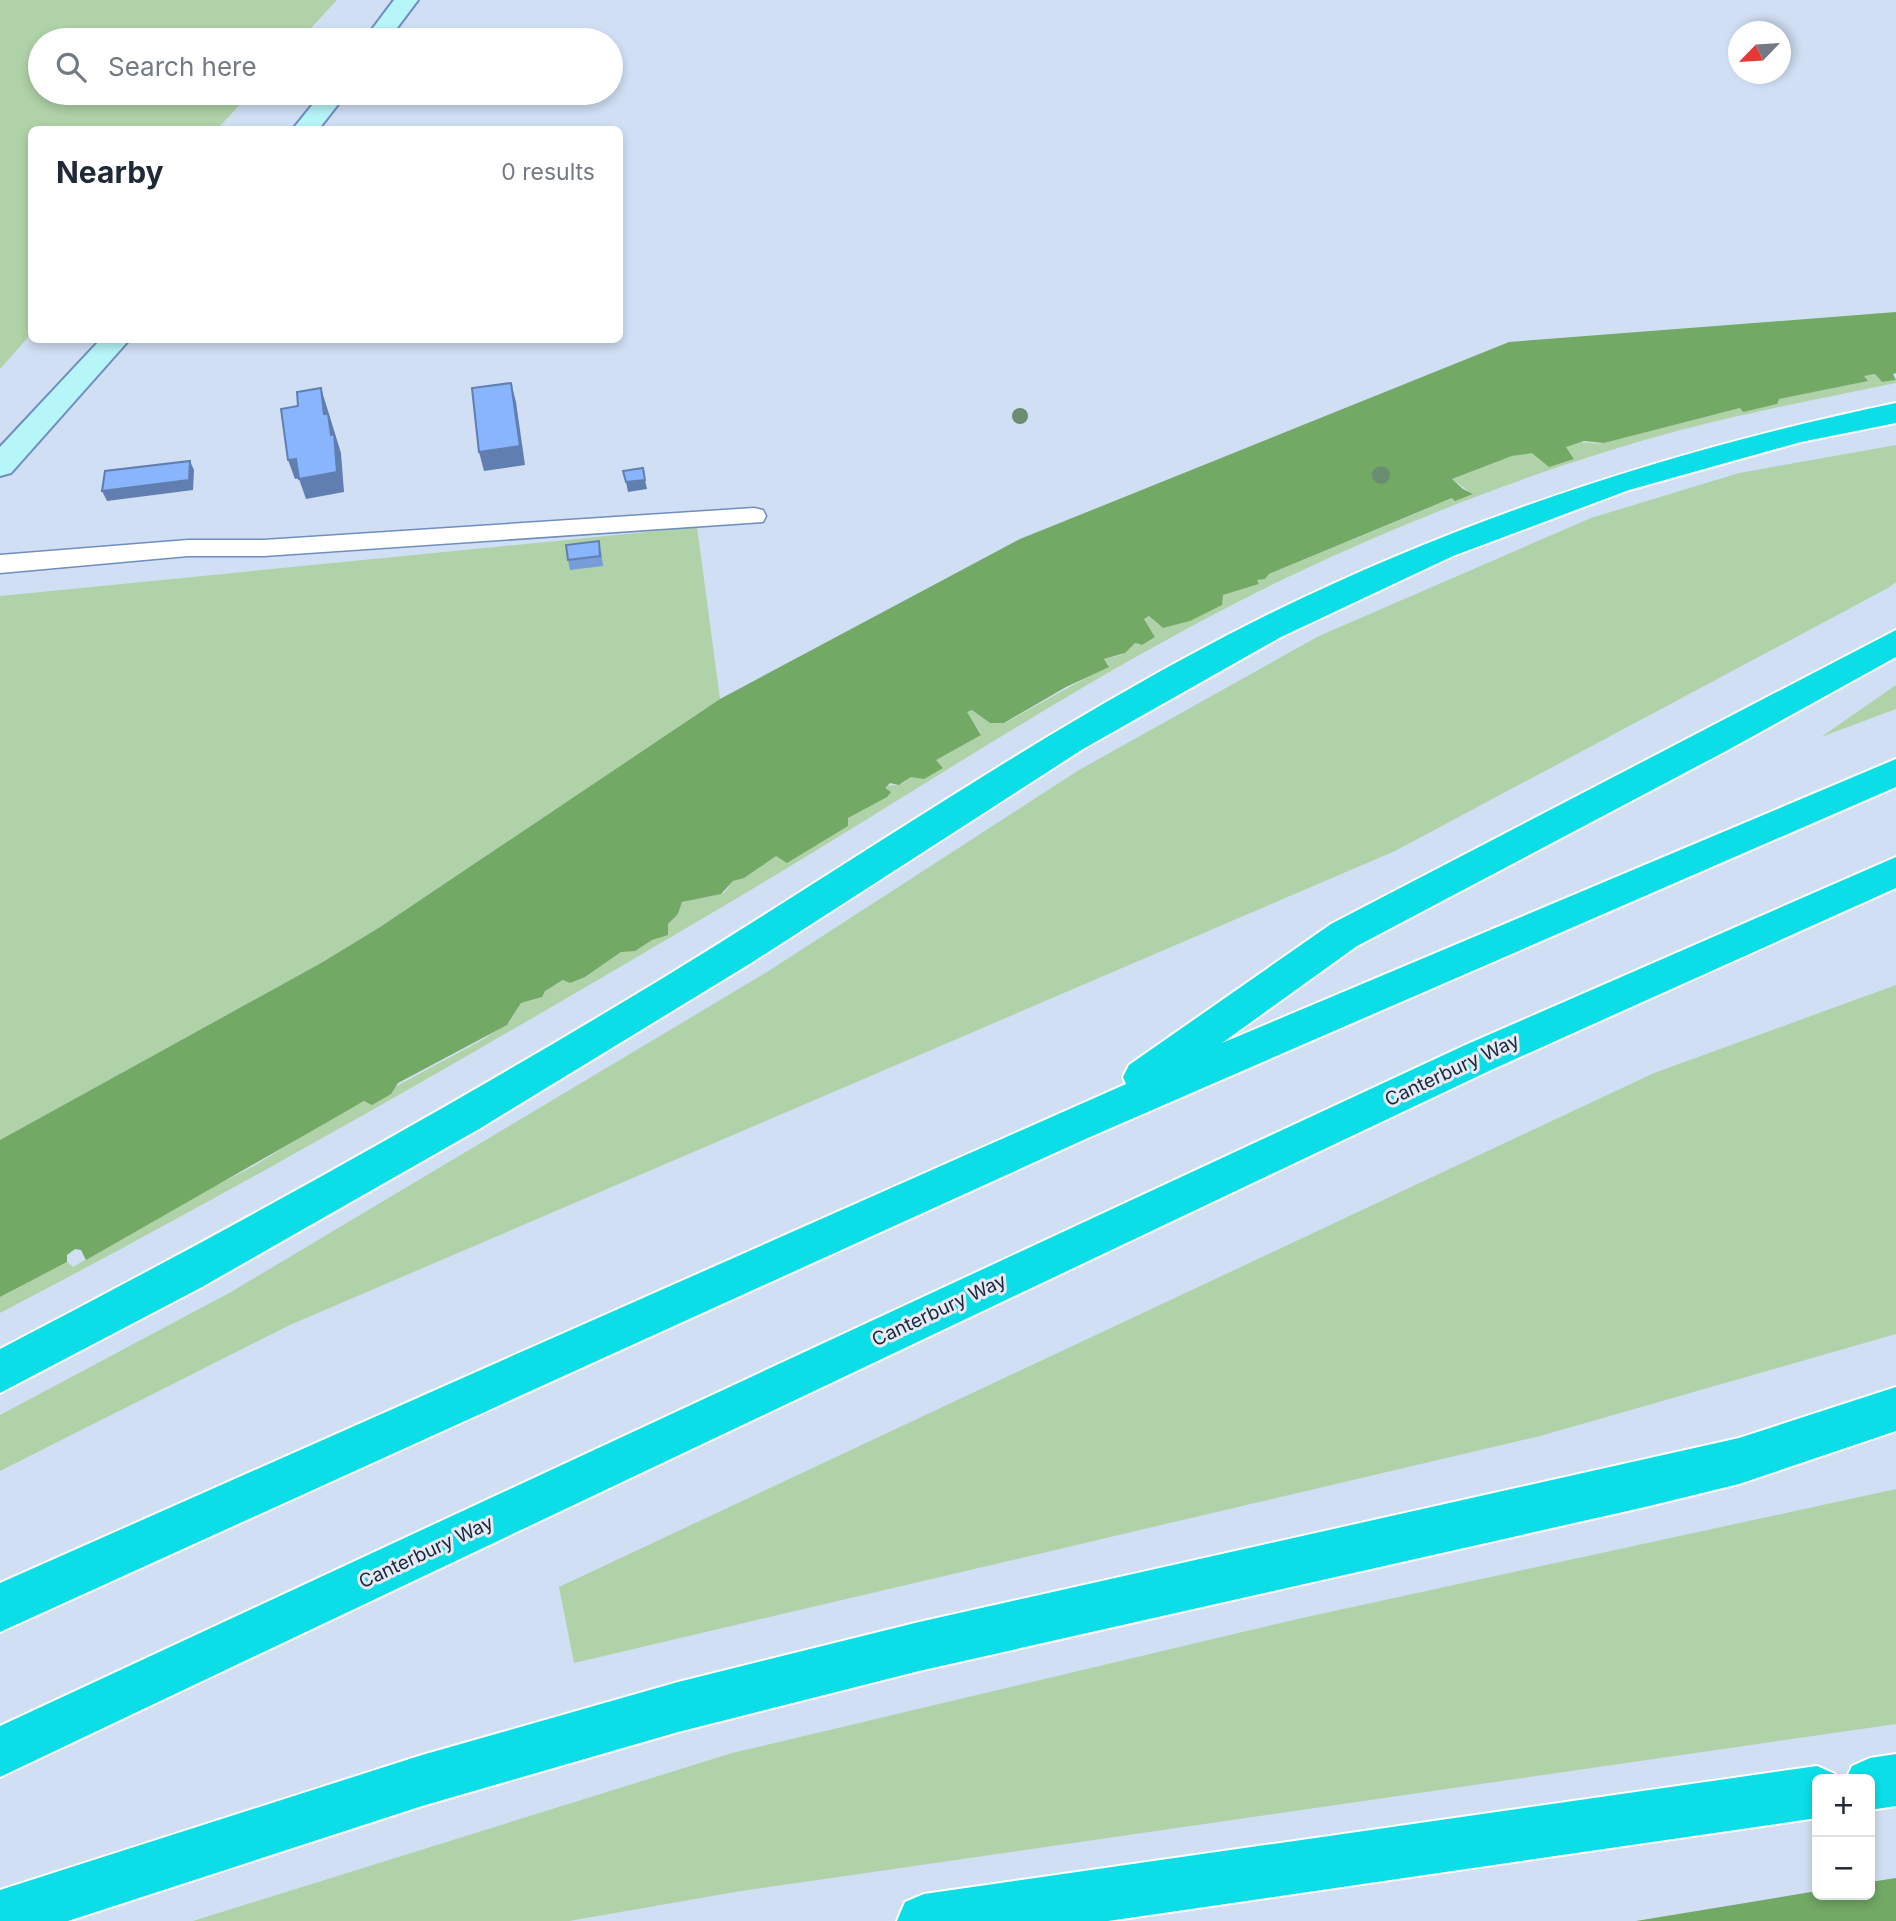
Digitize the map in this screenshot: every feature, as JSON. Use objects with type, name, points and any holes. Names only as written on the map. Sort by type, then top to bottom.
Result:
[{"type":"highway","points":[[0,1372],[547,1068],[1133,704],[1269,629],[1448,545],[1650,470],[1818,428],[1896,412]]},
{"type":"highway","points":[[1075,1124],[1344,935],[1896,642]]},
{"type":"highway","points":[[0,1608],[1075,1124],[1896,772]]},
{"type":"highway","name":"Canterbury Way","points":[[0,1752],[1464,1064],[1891,875]]},
{"type":"highway","points":[[0,1917],[396,1786],[681,1706],[965,1636],[1645,1484],[1739,1461],[1896,1409]]},
{"type":"highway","points":[[1875,1783],[1896,1780]]},
{"type":"highway","points":[[924,1921],[1812,1793]]},
{"type":"main road","points":[[385,28],[406,0]]},
{"type":"main road","points":[[307,126],[325,105]]},
{"type":"main road","points":[[0,466],[112,343]]},
{"type":"lane","points":[[0,564],[67,561],[188,548],[264,548],[754,516]]},
{"type":"green space","points":[[0,0],[337,0],[311,28],[28,28],[28,105],[240,105],[220,126],[28,126],[28,337],[0,369]]},
{"type":"green space","points":[[1896,312],[1896,373],[1893,374],[1896,380],[1882,382],[1875,374],[1864,376],[1868,381],[1779,399],[1777,404],[1743,412],[1740,408],[1604,443],[1584,441],[1566,447],[1574,459],[1549,467],[1532,453],[1512,456],[1452,479],[1473,494],[1455,501],[1452,498],[1269,574],[1265,579],[1257,580],[1259,584],[1223,595],[1222,605],[1190,621],[1163,628],[1149,616],[1144,619],[1155,637],[1142,645],[1135,643],[1125,653],[1104,659],[1109,667],[1066,687],[1004,723],[990,723],[972,710],[967,712],[981,735],[936,760],[943,768],[924,779],[911,777],[899,785],[890,783],[885,788],[891,792],[887,797],[848,818],[848,826],[787,863],[776,856],[744,878],[733,881],[721,894],[682,902],[678,914],[668,924],[668,935],[652,940],[635,951],[621,952],[585,977],[570,983],[563,980],[545,991],[542,997],[521,1003],[507,1025],[398,1083],[391,1094],[372,1105],[364,1101],[86,1260],[81,1250],[75,1249],[67,1255],[67,1262],[0,1297],[0,1140],[321,963],[380,927],[720,699],[1020,539],[1509,342]]},
{"type":"green space","points":[[1875,374],[1882,382],[1896,380],[1896,383],[1704,424],[1528,477],[1383,534],[1218,612],[1080,689],[744,894],[468,1055],[282,1161],[0,1313],[0,1297],[67,1262],[73,1267],[183,1202],[254,1166],[332,1117],[482,1040],[509,1023],[521,1003],[542,997],[544,991],[564,980],[585,977],[621,952],[652,940],[678,914],[682,902],[724,893],[733,881],[744,878],[776,855],[848,826],[848,818],[877,801],[886,786],[902,784],[911,777],[943,767],[935,760],[979,736],[981,733],[966,712],[972,710],[990,723],[1005,723],[1109,665],[1104,659],[1121,655],[1135,643],[1139,645],[1155,637],[1144,619],[1149,616],[1163,628],[1190,621],[1223,595],[1259,584],[1257,580],[1265,579],[1269,574],[1453,498],[1472,494],[1452,479],[1512,456],[1532,452],[1574,458],[1566,447],[1571,444],[1604,443],[1740,408],[1777,404],[1778,399],[1867,381],[1863,376]]},
{"type":"green space","points":[[1896,445],[1896,582],[1888,588],[1395,851],[290,1325],[0,1471],[0,1415],[231,1292],[767,972],[1079,770],[1319,636],[1591,518],[1739,473]]},
{"type":"green space","points":[[697,527],[720,699],[380,927],[321,963],[0,1140],[0,596]]},
{"type":"green space","points":[[1896,685],[1896,709],[1821,737]]},
{"type":"green space","points":[[1896,985],[1896,1334],[1540,1436],[574,1663],[559,1587],[1654,1073]]},
{"type":"green space","points":[[1896,1489],[1896,1724],[741,1891],[569,1921],[193,1921],[732,1753],[1302,1618]]},
{"type":"green space","points":[[1896,1878],[1896,1921],[1636,1921],[1812,1892],[1812,1900],[1875,1900],[1875,1881]]},
{"type":"building","points":[[511,383],[520,446],[479,452],[472,388]]},
{"type":"building","points":[[321,388],[324,414],[328,414],[331,435],[334,434],[337,472],[299,479],[296,459],[288,460],[281,409],[298,406],[297,392]]},
{"type":"building","points":[[190,461],[189,480],[102,491],[105,471]]},
{"type":"building","points":[[643,468],[645,480],[626,482],[623,471]]},
{"type":"building","points":[[599,541],[600,556],[568,560],[566,545]]}]
